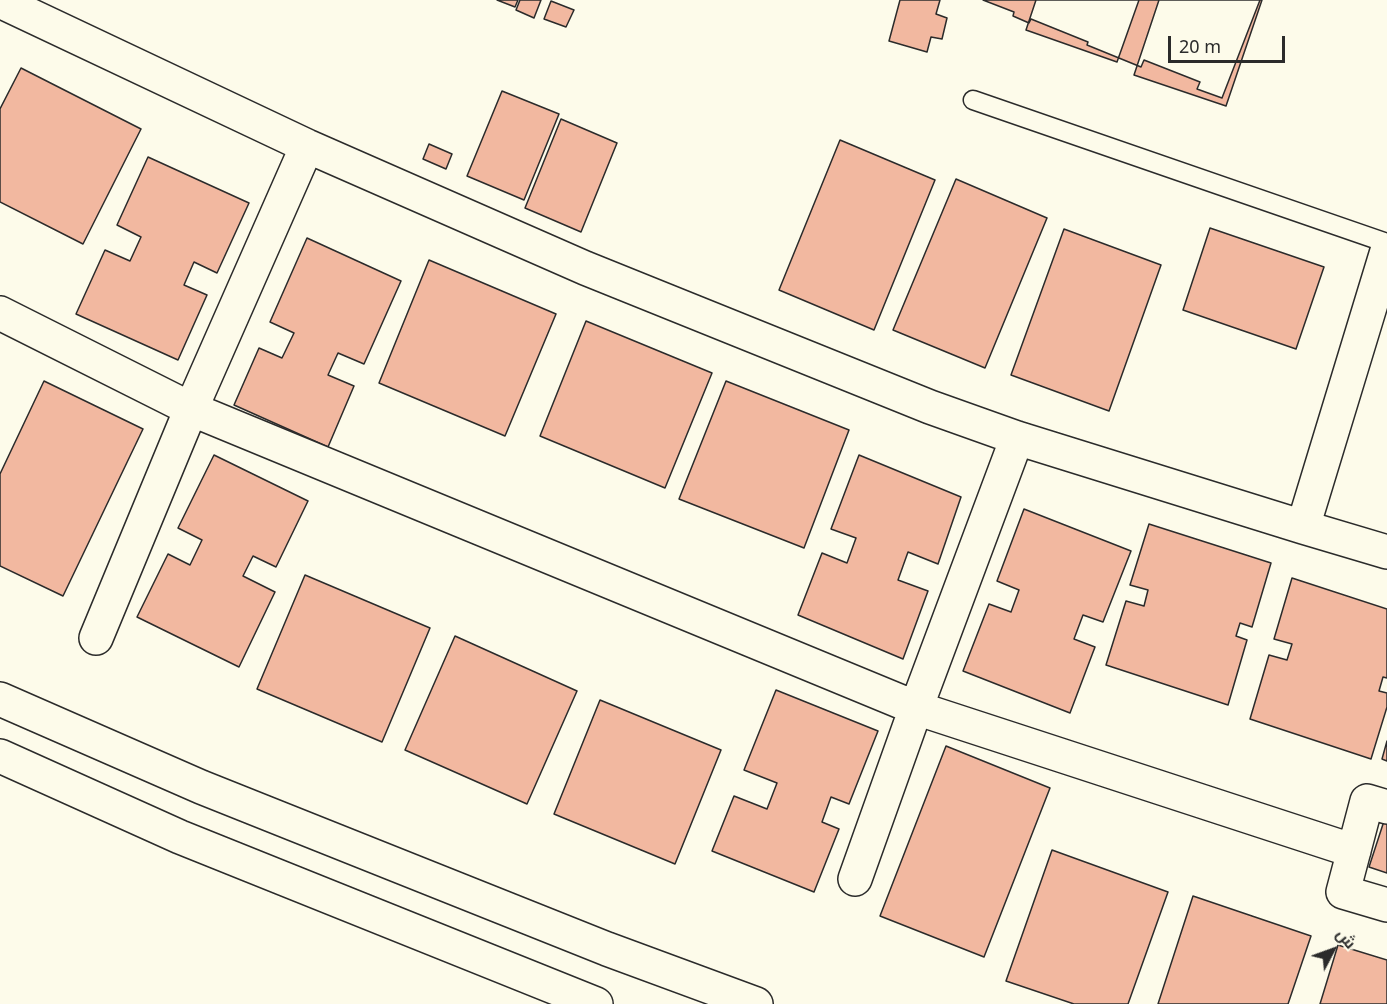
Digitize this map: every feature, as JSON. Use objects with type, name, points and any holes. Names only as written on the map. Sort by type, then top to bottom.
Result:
[{"type":"street","points":[[0,1],[307,146],[585,268],[930,407],[1017,438],[1387,552]]},
{"type":"street","points":[[96,638],[191,409],[307,146]]},
{"type":"street","points":[[1303,527],[1387,251]]},
{"type":"street","points":[[0,314],[191,409],[916,708],[1354,851]]},
{"type":"street","points":[[855,879],[1017,438]]},
{"type":"street","points":[[0,699],[201,787],[607,950],[756,1004]]},
{"type":"street","points":[[0,756],[180,837],[596,1004]]},
{"type":"street","points":[[1387,807],[1367,801],[1343,892],[1387,905]]},
{"type":"lane","points":[[973,100],[1387,243]]},
{"type":"building","points":[[497,0],[518,0],[515,7]]},
{"type":"building","points":[[520,0],[541,0],[534,18],[516,10]]},
{"type":"building","points":[[900,0],[940,0],[936,14],[947,18],[942,39],[931,37],[927,52],[889,41]]},
{"type":"building","points":[[983,0],[1260,0],[1222,98],[1197,89],[1200,82],[1144,60],[1141,67],[1031,19],[1029,23],[1013,16],[1014,12]]},
{"type":"building","points":[[1036,0],[1139,0],[1117,62],[1026,30]]},
{"type":"building","points":[[1159,0],[1262,0],[1226,106],[1134,75]]},
{"type":"building","points":[[551,1],[574,10],[566,27],[544,19]]},
{"type":"building","points":[[21,68],[141,129],[83,244],[0,202],[0,109]]},
{"type":"building","points":[[502,91],[559,114],[524,200],[467,176]]},
{"type":"building","points":[[561,119],[617,143],[581,232],[525,208]]},
{"type":"building","points":[[840,140],[935,180],[874,330],[779,290]]},
{"type":"building","points":[[429,144],[452,154],[446,169],[423,159]]},
{"type":"building","points":[[148,157],[249,203],[217,273],[194,262],[184,285],[207,295],[178,360],[76,314],[105,250],[130,261],[141,237],[117,225]]},
{"type":"building","points":[[956,179],[1047,218],[985,368],[893,330]]},
{"type":"building","points":[[1210,228],[1324,267],[1296,349],[1183,310]]},
{"type":"building","points":[[1064,229],[1161,265],[1109,411],[1011,375]]},
{"type":"building","points":[[307,238],[401,281],[364,364],[338,353],[328,375],[354,386],[328,447],[234,405],[259,348],[282,358],[294,333],[270,322]]},
{"type":"building","points":[[429,260],[556,314],[505,436],[379,383]]},
{"type":"building","points":[[586,321],[712,373],[665,488],[540,436]]},
{"type":"building","points":[[44,381],[143,429],[63,596],[0,566],[0,474]]},
{"type":"building","points":[[726,381],[849,430],[804,548],[679,499]]},
{"type":"building","points":[[214,455],[308,501],[276,567],[253,556],[243,576],[275,592],[239,667],[137,617],[168,554],[190,565],[202,540],[178,528]]},
{"type":"building","points":[[859,455],[961,497],[938,564],[908,552],[898,580],[928,591],[903,659],[798,615],[822,553],[847,563],[856,538],[831,529]]},
{"type":"building","points":[[1024,509],[1131,551],[1103,622],[1083,615],[1074,639],[1095,647],[1070,713],[963,671],[989,604],[1011,612],[1019,590],[997,581]]},
{"type":"building","points":[[1149,524],[1271,563],[1252,627],[1240,623],[1236,636],[1247,640],[1228,705],[1106,665],[1126,601],[1144,606],[1148,590],[1130,585]]},
{"type":"building","points":[[305,575],[430,628],[382,742],[257,689]]},
{"type":"building","points":[[1292,578],[1387,609],[1387,678],[1383,677],[1379,691],[1387,693],[1387,707],[1371,759],[1250,719],[1269,655],[1287,660],[1292,644],[1274,639]]},
{"type":"building","points":[[455,636],[577,691],[527,804],[405,750]]},
{"type":"building","points":[[776,690],[878,731],[849,804],[831,797],[822,822],[839,829],[814,892],[712,851],[734,796],[767,809],[777,783],[744,770]]},
{"type":"building","points":[[600,700],[721,750],[675,864],[554,814]]},
{"type":"building","points":[[1387,741],[1387,761],[1382,759]]},
{"type":"building","points":[[946,746],[1050,788],[984,957],[880,916]]},
{"type":"building","points":[[1385,818],[1387,819],[1387,873],[1369,867]]},
{"type":"building","points":[[1052,850],[1168,892],[1128,1004],[1074,1004],[1006,981]]},
{"type":"building","points":[[1193,896],[1311,936],[1288,1004],[1158,1004]]},
{"type":"building","points":[[1338,945],[1387,960],[1387,1004],[1320,1004]]}]
